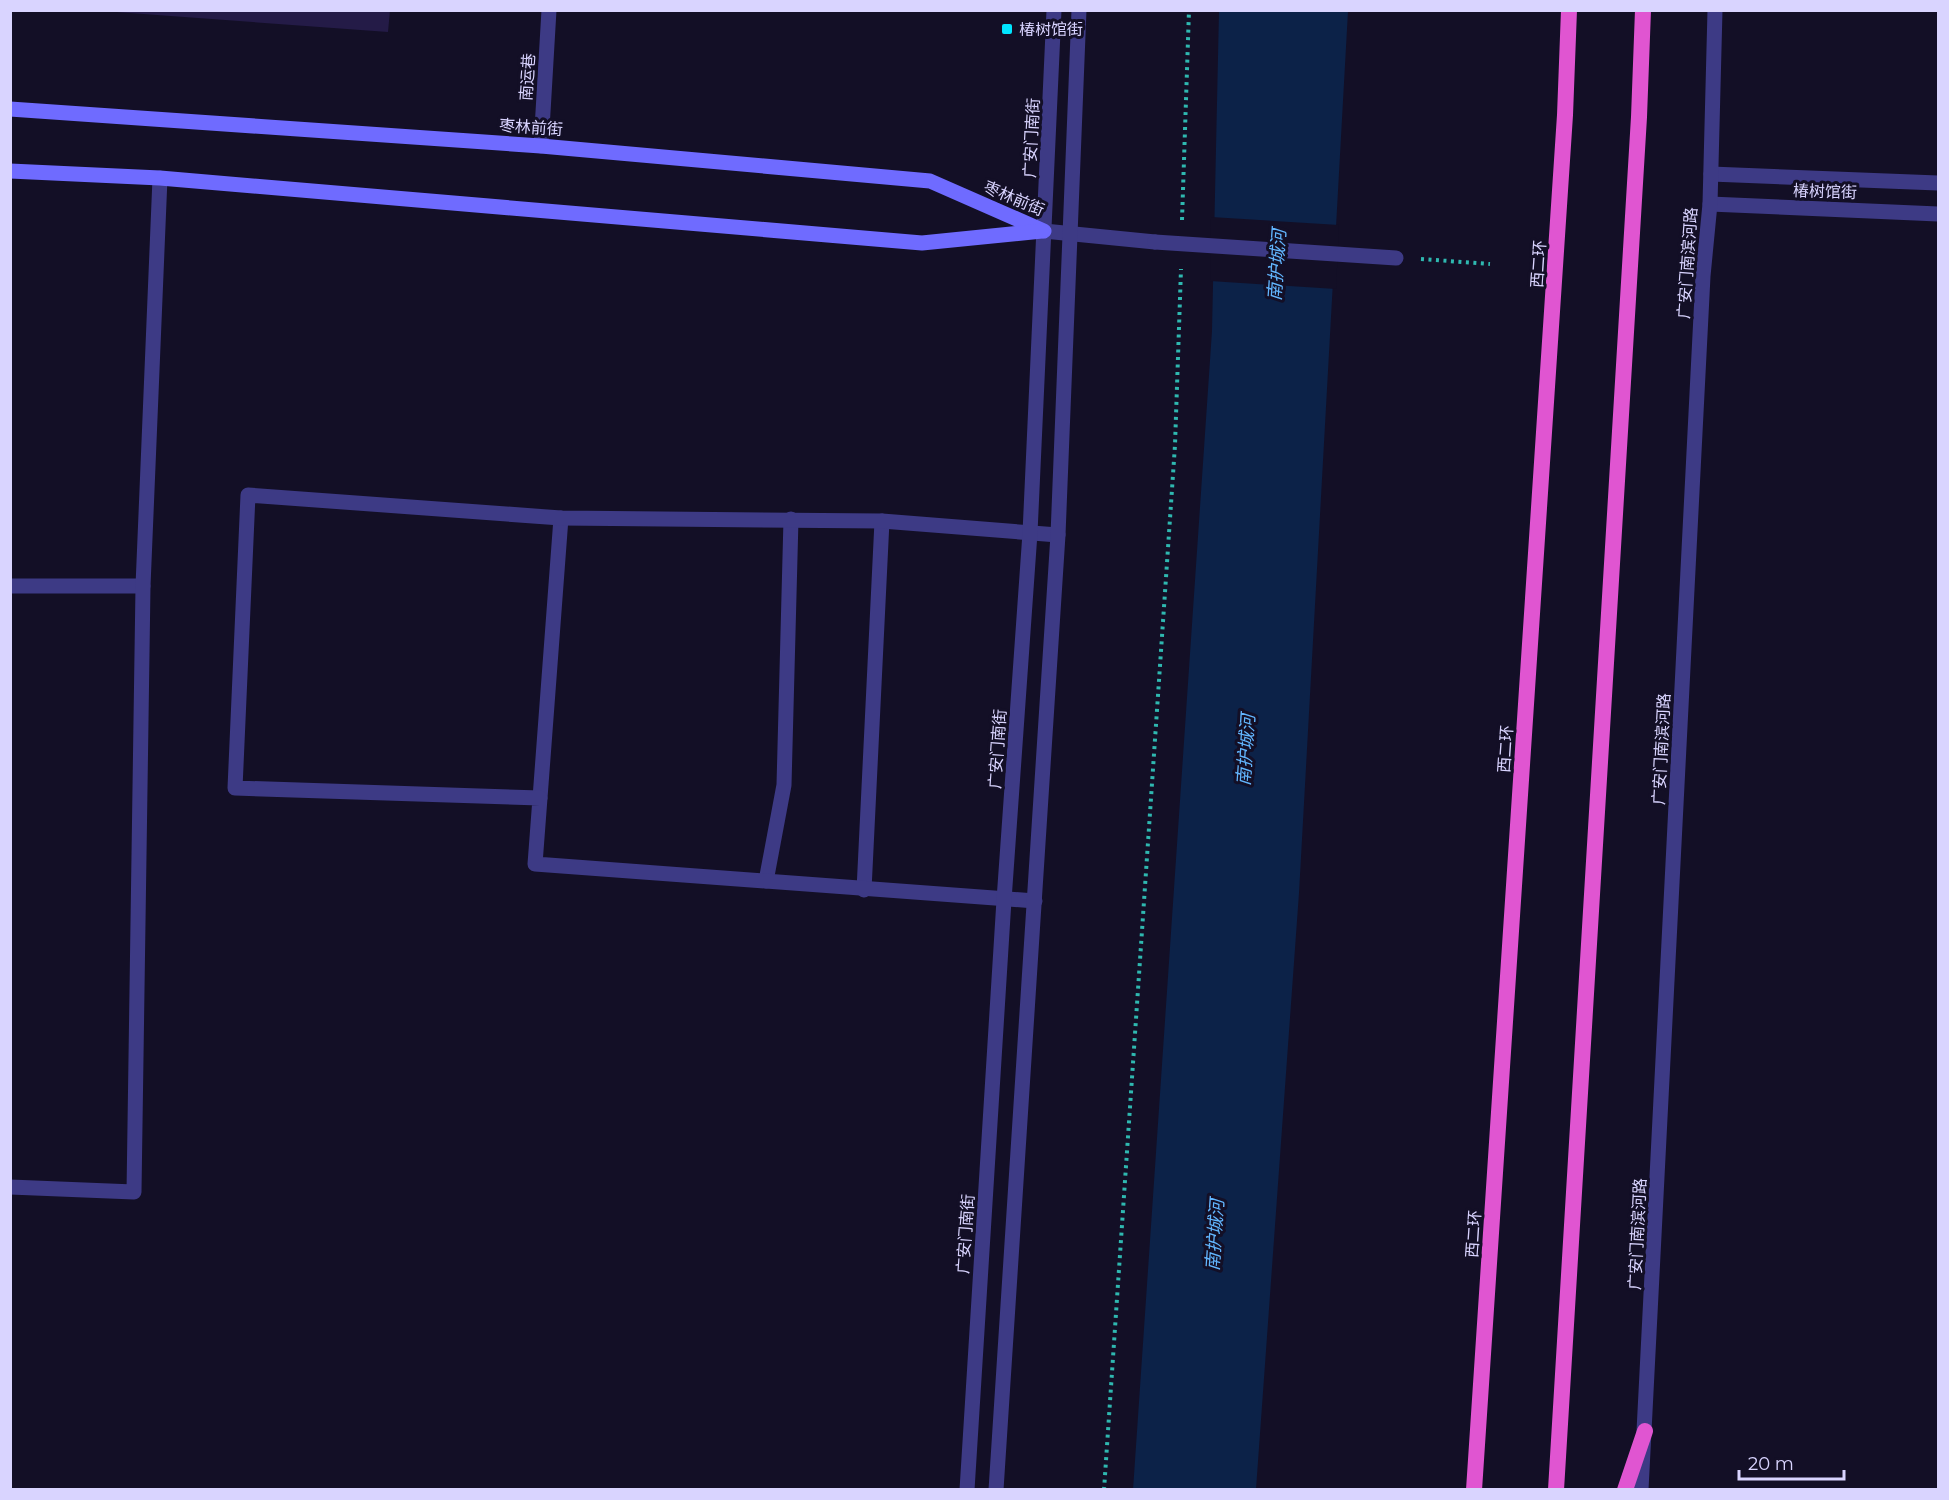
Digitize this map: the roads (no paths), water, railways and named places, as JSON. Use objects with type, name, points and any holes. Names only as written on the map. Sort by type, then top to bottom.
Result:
[{"type":"highway","name":"西二环","points":[[1474,1490],[1563,151],[1569,10]]},
{"type":"highway","points":[[1556,1490],[1643,10]]},
{"type":"highway","points":[[1625,1490],[1645,1431]]},
{"type":"main road","name":"枣林前街","points":[[10,109],[541,146],[930,181],[1044,231]]},
{"type":"main road","name":"枣林前街","points":[[10,171],[160,178],[922,243],[1044,231]]},
{"type":"street","name":"南运巷","points":[[541,146],[549,10]]},
{"type":"street","name":"广安门南街","points":[[967,1490],[1004,900],[1030,533],[1054,10]]},
{"type":"street","points":[[996,1490],[1058,535],[1079,10]]},
{"type":"street","name":"广安门南滨河路","points":[[1641,1490],[1703,276],[1710,204],[1715,10]]},
{"type":"street","name":"椿树馆街","points":[[1710,174],[1938,183]]},
{"type":"street","points":[[10,1187],[134,1192],[143,586],[160,178]]},
{"type":"street","name":"椿树馆街","points":[[1710,204],[1938,214]]},
{"type":"street","points":[[1044,231],[1155,242],[1396,258]]},
{"type":"street","points":[[540,798],[235,788],[248,495],[561,518],[882,521],[1058,535]]},
{"type":"street","points":[[561,518],[535,864],[1035,901]]},
{"type":"street","points":[[766,881],[784,785],[791,519]]},
{"type":"street","points":[[864,890],[882,521]]},
{"type":"street","points":[[10,586],[143,586]]},
{"type":"water","name":"南护城河","points":[[1219,11],[1348,11],[1299,893],[1256,1489],[1133,1490],[1212,331]]},
{"type":"place","name":"椿树馆街","points":[[1007,29]]}]
